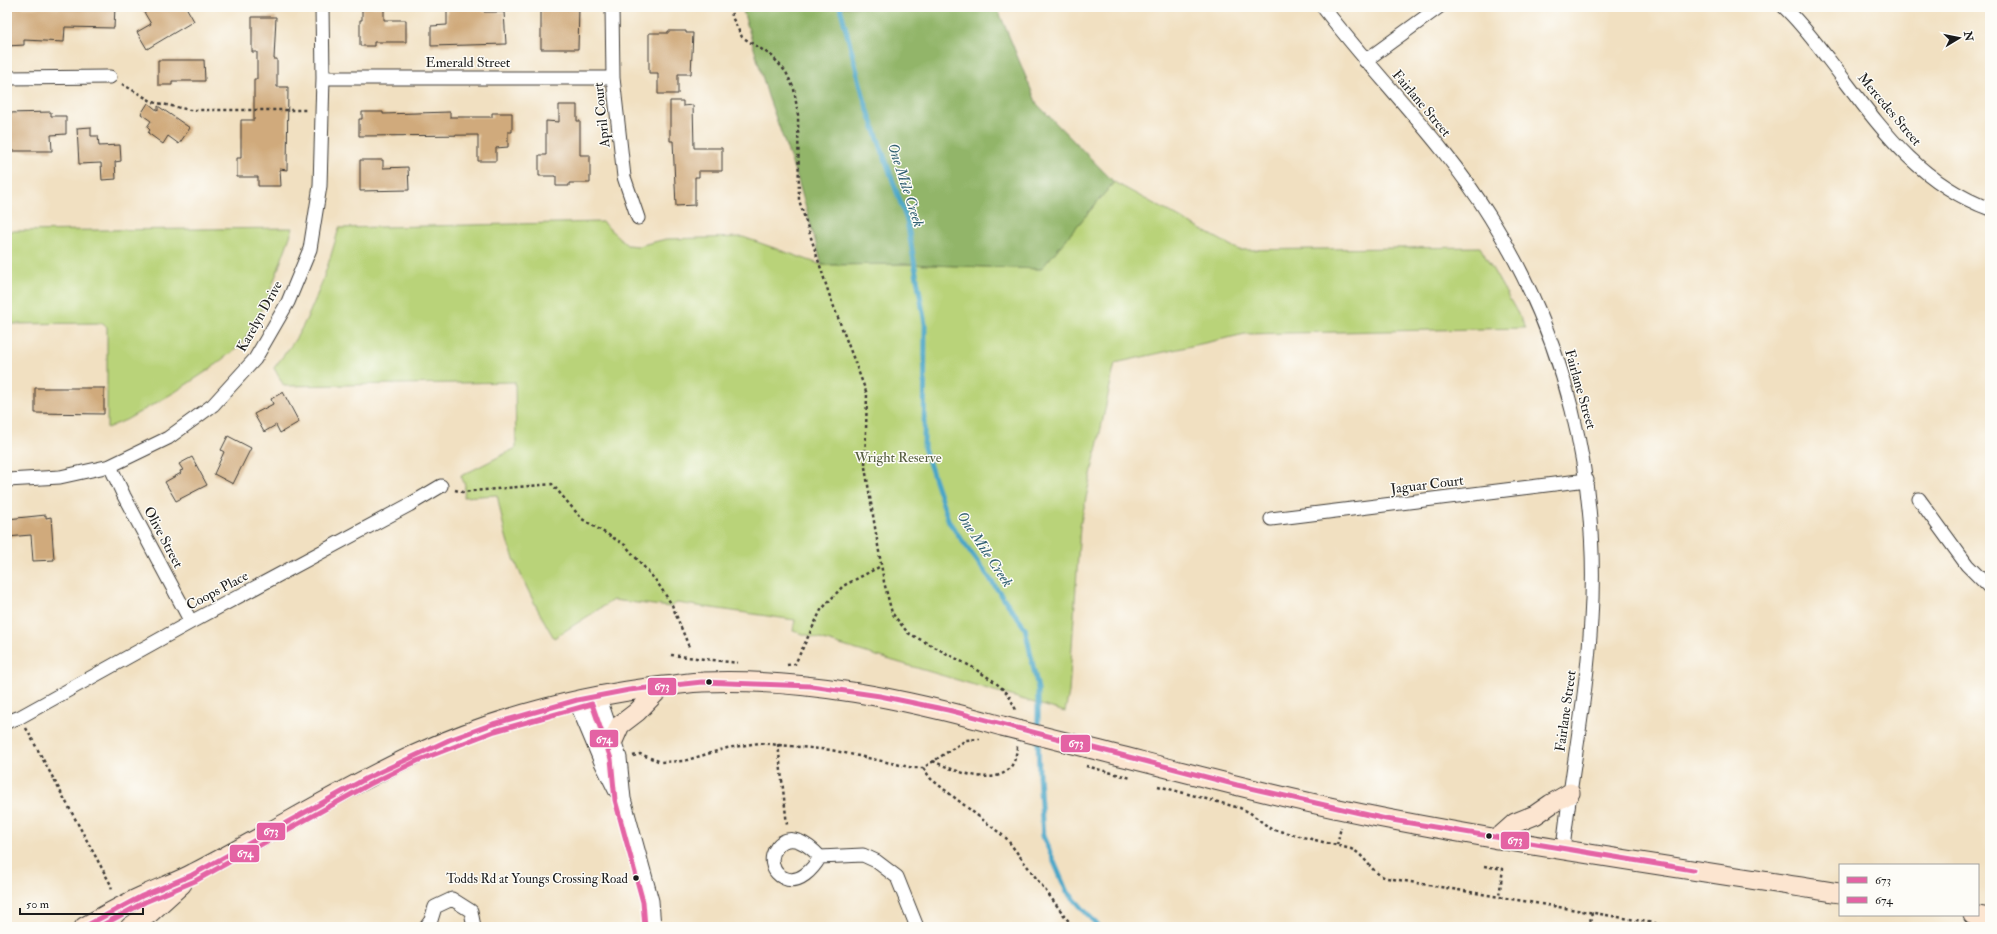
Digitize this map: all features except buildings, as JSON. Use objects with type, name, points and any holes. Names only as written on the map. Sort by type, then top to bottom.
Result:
[{"type":"main road","points":[[84,927],[142,896],[192,875],[367,778],[414,755],[493,724],[577,700],[702,682],[811,686],[880,696],[948,710],[1002,726],[1089,748],[1358,813],[1496,839],[1839,894]]},
{"type":"main road","points":[[613,741],[620,725],[637,712],[661,687]]},
{"type":"main road","points":[[1496,839],[1515,823],[1535,815],[1570,793]]},
{"type":"main road","points":[[130,927],[150,913],[192,875]]},
{"type":"main road","points":[[1979,916],[1990,918]]},
{"type":"street","name":"Karelyn Drive","points":[[7,480],[60,477],[110,466],[168,438],[213,405],[255,359],[288,302],[310,249],[320,186],[323,78],[322,7]]},
{"type":"street","name":"April Court","points":[[612,7],[612,78],[624,177],[638,218]]},
{"type":"street","name":"Fairlane Street","points":[[1323,7],[1464,179],[1489,216],[1509,249],[1540,312],[1556,354],[1578,435],[1587,480],[1592,545],[1592,618],[1588,663],[1563,850]]},
{"type":"street","points":[[1366,60],[1439,7]]},
{"type":"street","name":"Mercedes Street","points":[[1784,7],[1806,29],[1890,138],[1917,166],[1941,184],[1970,201],[1990,209]]},
{"type":"street","points":[[7,78],[110,77]]},
{"type":"street","name":"Emerald Street","points":[[323,78],[612,78]]},
{"type":"street","name":"Olive Street","points":[[110,466],[124,496],[191,622]]},
{"type":"street","name":"Jaguar Court","points":[[1270,519],[1587,480]]},
{"type":"street","name":"Coops Place","points":[[7,722],[20,717],[191,622],[409,505],[441,486]]},
{"type":"street","points":[[1919,499],[1967,565],[1990,588]]},
{"type":"street","points":[[597,696],[618,758],[622,799],[650,901],[652,927]]},
{"type":"street","points":[[577,700],[603,762],[622,799]]},
{"type":"street","points":[[820,857],[813,867],[801,878],[796,880],[788,880],[781,877],[775,871],[772,864],[776,849],[781,843],[788,840],[808,845],[820,857],[863,855],[876,861],[898,877],[917,927]]},
{"type":"street","points":[[426,927],[431,920],[435,907],[452,899],[471,911],[474,927]]},
{"type":"path","points":[[731,7],[732,17],[742,37],[772,56],[786,72],[794,89],[798,115],[799,200],[829,294],[867,394],[865,467],[881,566],[892,613],[908,633],[972,667],[995,682],[1008,694],[1018,714]]},
{"type":"path","points":[[110,77],[153,102],[190,110],[322,110]]},
{"type":"path","points":[[441,486],[462,492],[552,484],[582,519],[625,545],[657,582],[672,605],[689,647]]},
{"type":"path","points":[[784,666],[795,664],[821,610],[843,586],[881,566]]},
{"type":"path","points":[[672,656],[740,663]]},
{"type":"path","points":[[20,717],[111,885],[112,892]]},
{"type":"path","points":[[631,756],[640,754],[661,762],[684,761],[740,746],[759,743],[831,750],[914,768],[923,768],[966,740],[986,739]]},
{"type":"path","points":[[933,761],[945,767],[988,778],[1003,775],[1016,758],[1017,743]]},
{"type":"path","points":[[778,744],[788,840]]},
{"type":"path","points":[[923,768],[931,779],[1006,838],[1073,927]]},
{"type":"path","points":[[1131,778],[1138,780]]},
{"type":"path","points":[[1152,784],[1240,808],[1249,812],[1263,825],[1271,829],[1337,845],[1355,851],[1374,871],[1382,877],[1677,927]]},
{"type":"path","points":[[1337,845],[1341,825]]},
{"type":"path","points":[[1484,866],[1503,869],[1499,896]]},
{"type":"path","points":[[1589,927],[1592,912]]},
{"type":"green space","points":[[742,7],[997,7],[1037,104],[1114,182],[1041,269],[904,264],[822,265],[798,180],[768,96]]},
{"type":"green space","name":"Wright Reserve","points":[[1114,182],[1239,250],[1480,247],[1526,328],[1245,334],[1115,363],[1080,526],[1069,692],[1065,712],[793,631],[795,620],[677,603],[670,607],[613,600],[554,638],[518,568],[506,537],[497,495],[464,497],[465,485],[461,476],[516,448],[515,382],[284,386],[274,368],[294,342],[310,312],[326,270],[339,228],[602,222],[627,245],[638,246],[666,239],[743,237],[822,265],[904,264],[1041,269]]},
{"type":"green space","points":[[293,228],[267,300],[241,345],[207,371],[175,392],[126,420],[107,428],[107,327],[103,323],[7,324],[7,231]]},
{"type":"waterway","name":"One Mile Creek","points":[[840,7],[865,102],[907,221],[925,324],[924,448],[949,522],[1025,628],[1038,689],[1038,732]]},
{"type":"waterway","name":"One Mile Creek","points":[[1038,740],[1043,836],[1066,890],[1099,927]]},
{"type":"transit line","name":"673","points":[[84,927],[142,896],[192,875],[367,778],[449,740],[493,724],[577,700],[629,690],[702,682],[811,686],[880,696],[948,710],[1237,785],[1386,819],[1693,870]]},
{"type":"transit line","name":"674","points":[[99,927],[145,902],[195,881],[370,784],[417,761],[495,731],[592,704],[611,759],[615,800],[643,902],[645,927]]},
{"type":"place","name":"Todds Rd at Youngs Crossing Road","points":[[636,878]]}]
